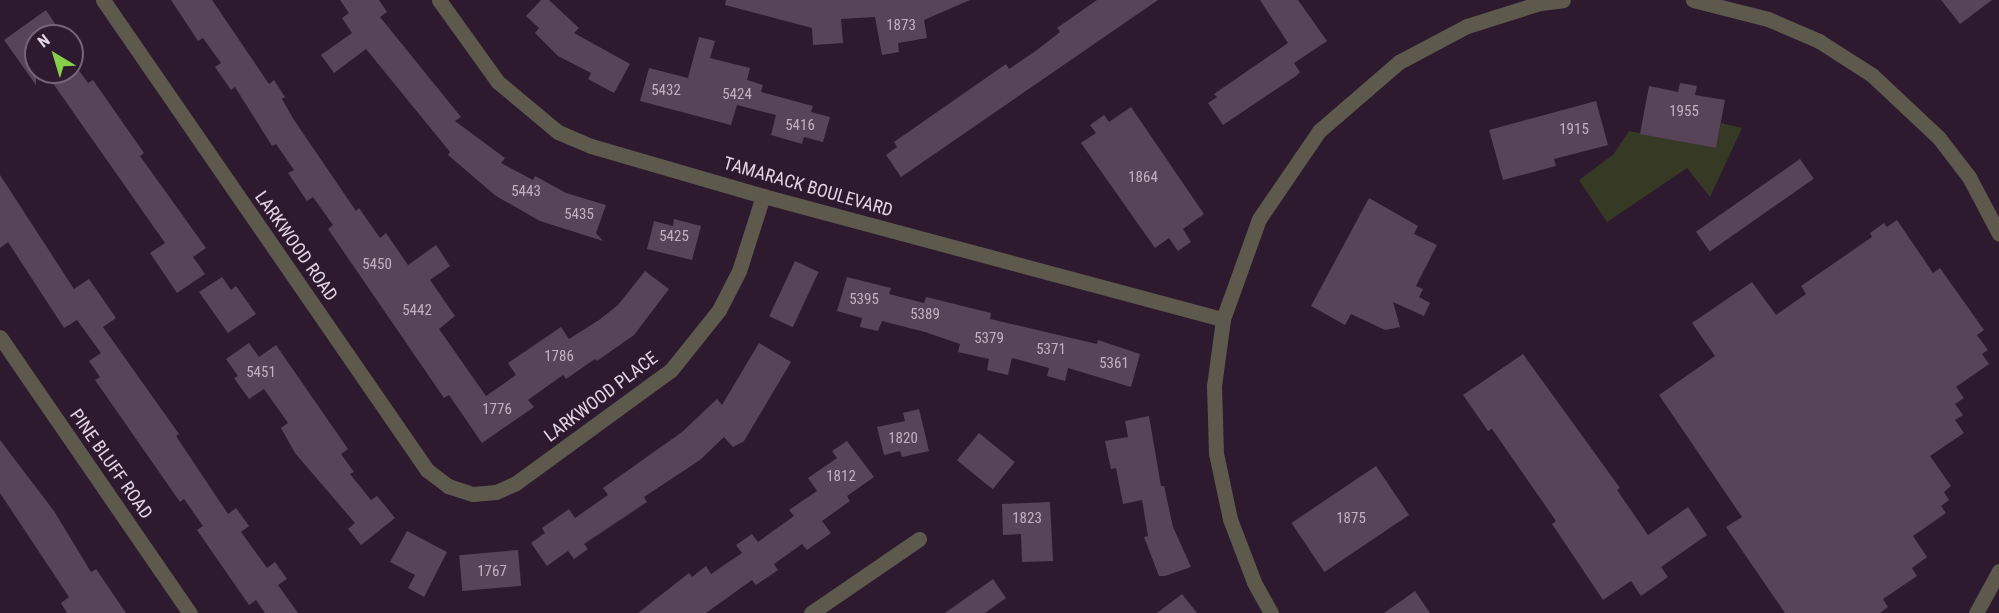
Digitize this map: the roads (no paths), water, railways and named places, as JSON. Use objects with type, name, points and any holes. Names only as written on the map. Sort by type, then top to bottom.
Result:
[{"type":"street","name":"LARKWOOD ROAD","points":[[103,0],[427,470],[448,486],[473,494]]},
{"type":"street","name":"TAMARACK BOULEVARD","points":[[439,0],[498,82],[558,132],[763,195],[1223,319]]},
{"type":"street","points":[[1271,613],[1254,582],[1230,519],[1216,453],[1214,386],[1223,319],[1259,219],[1319,132],[1408,57],[1467,26],[1540,3],[1563,0]]},
{"type":"street","points":[[1700,0],[1792,29],[1872,75],[1939,138],[1969,177],[1999,234]]},
{"type":"street","name":"LARKWOOD PLACE","points":[[473,494],[496,492],[516,483],[671,370],[719,310],[739,271],[763,195]]},
{"type":"street","name":"PINE BLUFF ROAD","points":[[0,337],[190,613]]},
{"type":"street","points":[[811,613],[919,539]]},
{"type":"street","points":[[1976,613],[1999,571]]}]
